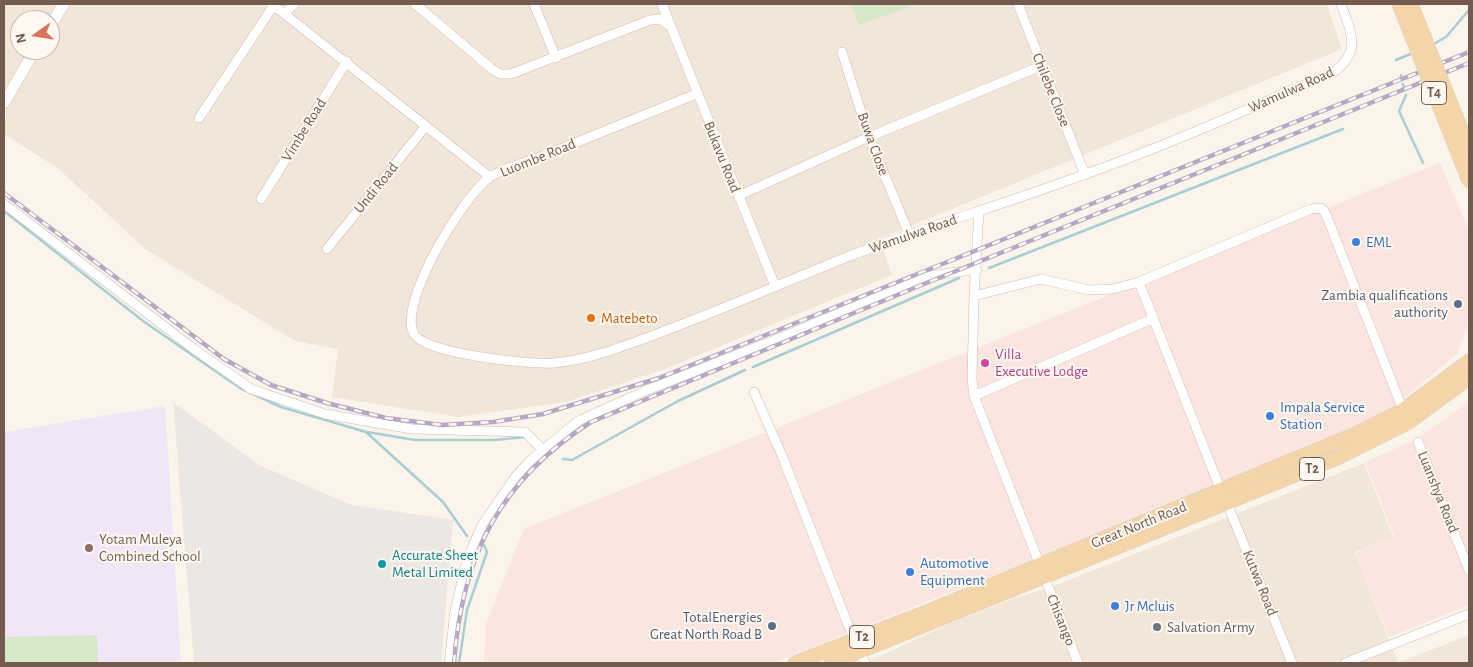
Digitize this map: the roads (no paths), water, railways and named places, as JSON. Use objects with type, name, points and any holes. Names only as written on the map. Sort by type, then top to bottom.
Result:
[{"type":"main road","name":"T4","points":[[1399,4],[1469,181]]},
{"type":"main road","name":"T4","points":[[1411,4],[1469,149]]},
{"type":"main road","points":[[4,103],[30,60]]},
{"type":"main road","name":"Great North Road","points":[[795,663],[860,652],[1041,572],[1224,497],[1403,410],[1469,361]]},
{"type":"main road","name":"Great North Road","points":[[1224,497],[1337,458],[1389,433],[1431,407],[1469,378]]},
{"type":"main road","name":"Great North Road","points":[[831,663],[910,631],[1041,572]]},
{"type":"street","points":[[199,118],[273,4],[490,177]]},
{"type":"street","points":[[285,13],[294,4]]},
{"type":"street","points":[[415,4],[500,74],[511,74],[556,58],[655,18],[665,21],[670,26]]},
{"type":"street","points":[[534,4],[556,58]]},
{"type":"street","name":"Bukavu Road","points":[[662,4],[696,94],[775,286]]},
{"type":"street","name":"Chilebe Close","points":[[1018,4],[1085,175]]},
{"type":"street","name":"Wamulwa Road","points":[[413,333],[425,342],[492,359],[532,364],[555,363],[624,346],[909,234],[1085,175],[1212,125],[1334,72],[1348,59],[1351,50],[1352,36],[1341,4]]},
{"type":"street","name":"Buwa Close","points":[[842,52],[869,136],[909,234]]},
{"type":"street","name":"Vimbe Road","points":[[261,200],[347,62]]},
{"type":"street","points":[[738,196],[869,136],[1041,66]]},
{"type":"street","name":"Luombe Road","points":[[413,333],[411,314],[438,243],[460,211],[490,177],[696,94]]},
{"type":"street","name":"Undi Road","points":[[327,249],[425,127]]},
{"type":"street","points":[[4,204],[186,343],[251,389],[326,414],[412,429],[525,432],[543,450]]},
{"type":"street","points":[[974,296],[1041,279],[1095,290],[1113,289],[1138,282],[1311,209],[1321,208],[1325,212],[1403,410]]},
{"type":"street","name":"Chisango","points":[[979,211],[974,296],[972,379],[974,396],[1078,663]]},
{"type":"street","points":[[449,663],[455,611],[470,551],[482,525],[516,476],[543,450],[578,421],[647,390],[795,332],[924,277],[977,269]]},
{"type":"street","name":"Kutwa Road","points":[[1138,282],[1292,663]]},
{"type":"street","points":[[974,396],[1152,319]]},
{"type":"street","points":[[754,392],[783,458],[860,652]]},
{"type":"street","name":"Luanshya Road","points":[[1418,442],[1469,570]]},
{"type":"street","points":[[1345,663],[1469,614]]},
{"type":"waterway","points":[[1432,45],[1446,37],[1469,10]]},
{"type":"waterway","points":[[1396,60],[1413,53]]},
{"type":"waterway","points":[[1403,84],[1404,88]]},
{"type":"waterway","points":[[1406,95],[1399,111],[1423,163]]},
{"type":"waterway","points":[[989,268],[1343,129]]},
{"type":"waterway","points":[[4,211],[143,321],[240,388],[281,407],[366,432],[443,502],[467,536]]},
{"type":"waterway","points":[[753,367],[959,278]]},
{"type":"waterway","points":[[563,459],[572,460],[678,401],[745,370]]},
{"type":"waterway","points":[[367,432],[415,440],[495,440],[525,437]]},
{"type":"waterway","points":[[459,663],[467,610],[487,552],[484,545]]},
{"type":"railway","points":[[4,193],[224,359],[271,385],[327,403],[386,418],[442,425],[493,422],[543,414],[659,378],[1469,52]]},
{"type":"railway","points":[[454,663],[458,624],[466,588],[477,555],[491,524],[509,496],[532,470],[559,445],[591,422],[919,286],[1469,63]]},
{"type":"place","name":"EML","points":[[1356,242]]},
{"type":"place","name":"Zambia qualifications authority","points":[[1458,304]]},
{"type":"place","name":"Matebeto","points":[[591,318]]},
{"type":"place","name":"Villa Executive Lodge","points":[[985,363]]},
{"type":"place","name":"Impala Service Station","points":[[1270,416]]},
{"type":"place","name":"Yotam Muleya Combined School","points":[[89,548]]},
{"type":"place","name":"Accurate Sheet Metal Limited","points":[[382,564]]},
{"type":"place","name":"Automotive Equipment","points":[[910,572]]},
{"type":"place","name":"Jr Mcluis","points":[[1115,606]]},
{"type":"place","name":"TotalEnergies Great North Road B","points":[[772,626]]},
{"type":"place","name":"Salvation Army","points":[[1157,627]]}]
